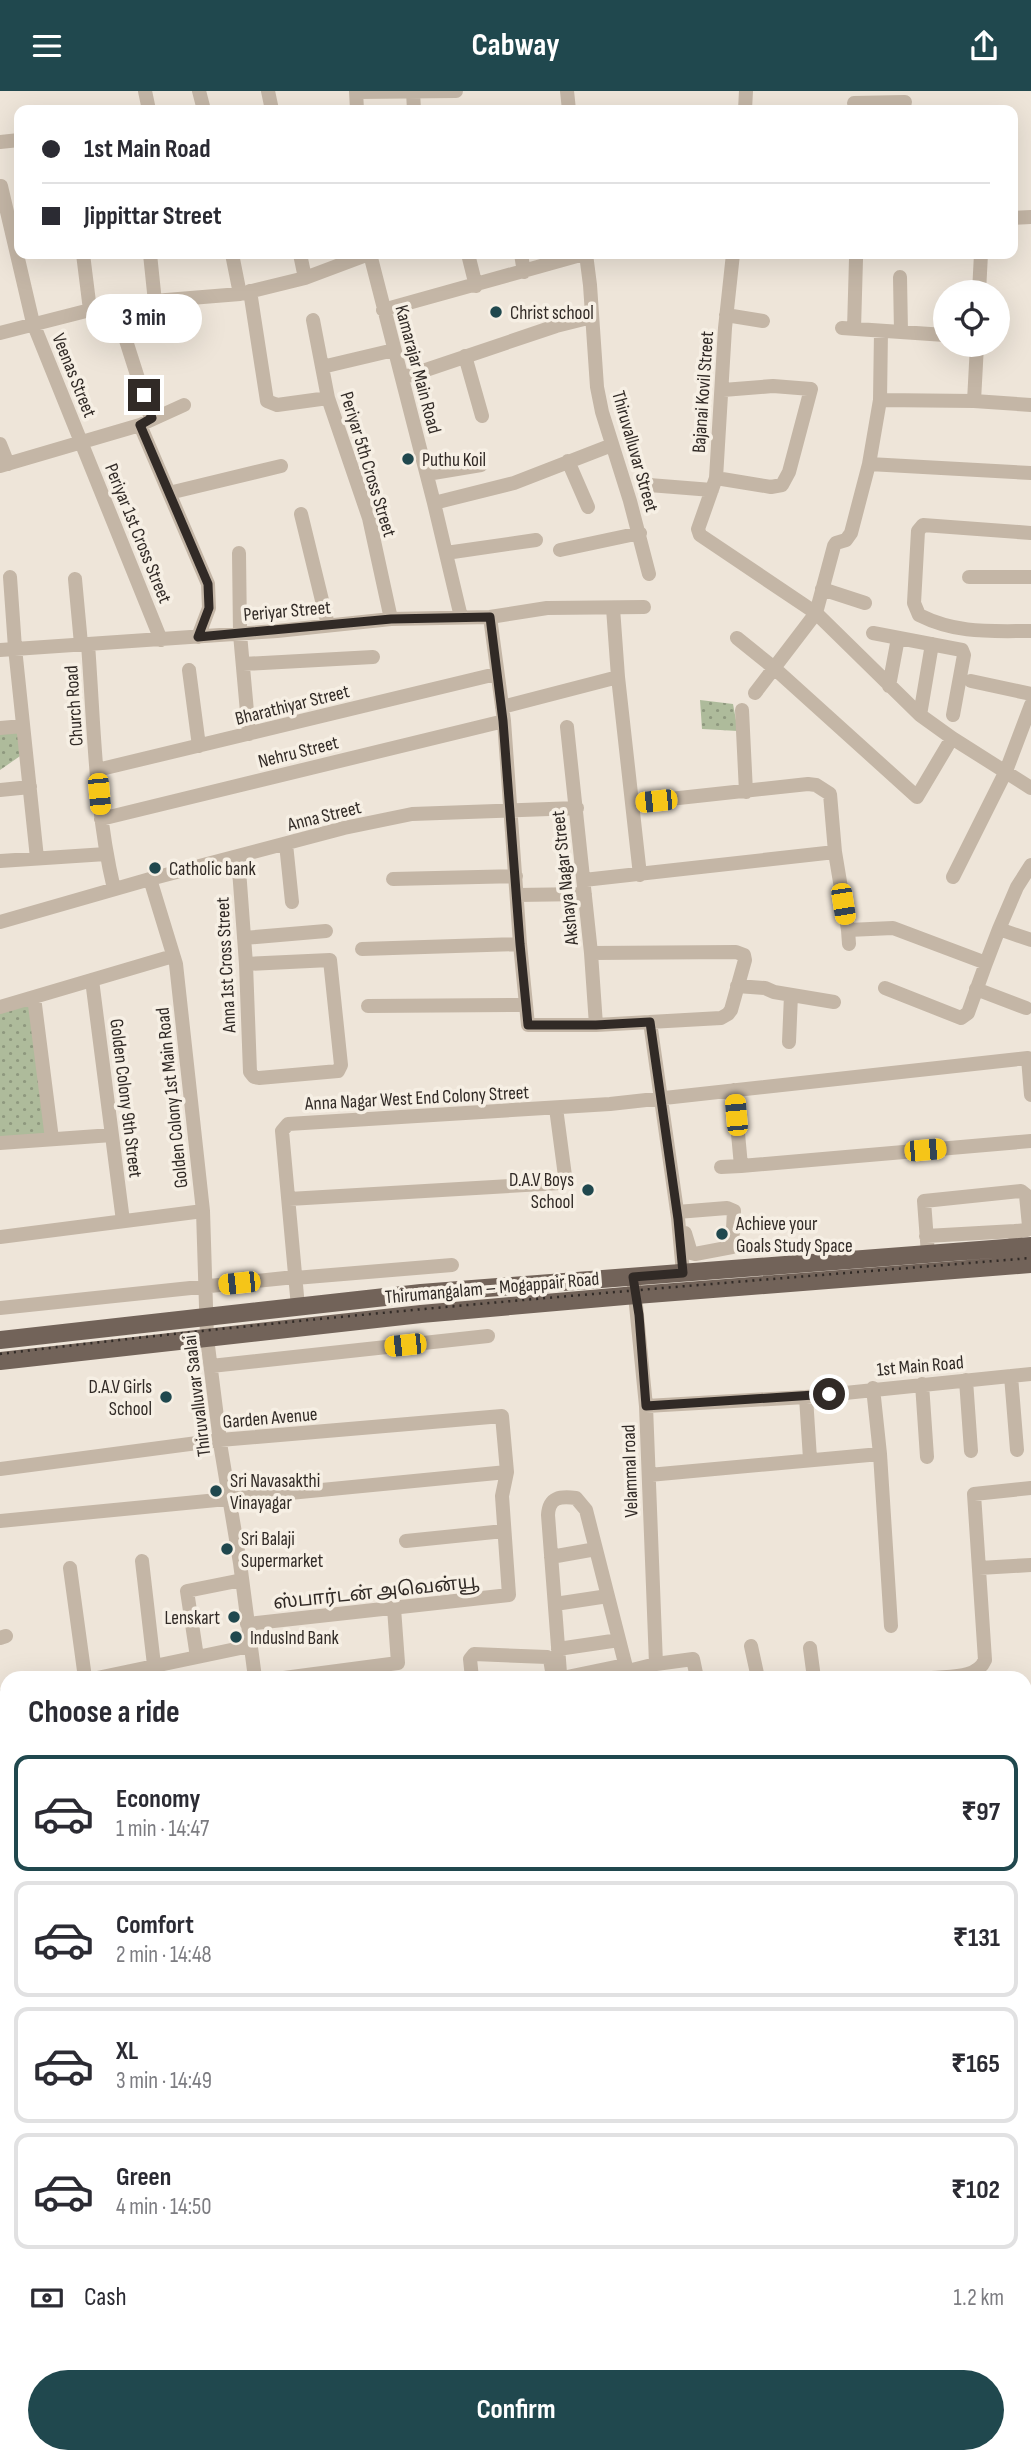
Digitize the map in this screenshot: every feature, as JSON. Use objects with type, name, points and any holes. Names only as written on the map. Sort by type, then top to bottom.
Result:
[{"type":"main road","name":"Thirumangalam – Mogappair Road","points":[[0,1339],[421,1293],[742,1268],[927,1245],[1021,1241]]},
{"type":"main road","name":"Thirumangalam – Mogappair Road","points":[[0,1361],[421,1314],[1031,1264]]},
{"type":"street","points":[[356,91],[452,91]]},
{"type":"street","points":[[854,103],[905,101]]},
{"type":"street","name":"Veenas Street","points":[[1,186],[14,242]]},
{"type":"street","name":"Veenas Street","points":[[18,259],[33,323],[81,441]]},
{"type":"street","points":[[84,259],[90,310]]},
{"type":"street","points":[[151,259],[155,302]]},
{"type":"street","points":[[234,259],[245,293],[267,401],[277,405],[328,398]]},
{"type":"street","points":[[301,259],[304,278]]},
{"type":"street","points":[[0,333],[90,310],[245,293],[304,278],[356,259]]},
{"type":"street","name":"Kamarajar Main Road","points":[[371,259],[435,503],[461,617]]},
{"type":"street","points":[[469,259],[476,285]]},
{"type":"street","points":[[522,259],[524,272]]},
{"type":"street","points":[[383,310],[568,259]]},
{"type":"street","name":"Thiruvalluvar Street","points":[[586,259],[597,387],[640,533],[649,574]]},
{"type":"street","name":"Bajanai Kovil Street","points":[[732,259],[714,484],[698,529],[704,540],[816,613]]},
{"type":"street","points":[[856,259],[848,329],[933,334]]},
{"type":"street","points":[[980,280],[981,259]]},
{"type":"street","points":[[900,277],[901,332]]},
{"type":"street","points":[[116,306],[146,422],[169,493],[208,584],[209,608],[198,637]]},
{"type":"street","points":[[726,315],[764,321]]},
{"type":"street","points":[[402,378],[556,326],[592,317]]},
{"type":"street","name":"Periyar 5th Cross Street","points":[[313,320],[328,398],[369,518],[391,619]]},
{"type":"street","points":[[755,693],[816,613],[834,546],[846,540],[851,533],[869,464],[880,400],[881,331]]},
{"type":"street","points":[[322,367],[394,350]]},
{"type":"street","points":[[465,356],[482,417]]},
{"type":"street","points":[[974,401],[976,357]]},
{"type":"street","points":[[649,485],[782,485],[789,472],[811,389],[773,386],[723,390]]},
{"type":"street","points":[[880,400],[974,401],[1031,405]]},
{"type":"street","points":[[0,444],[4,465],[146,422],[184,405]]},
{"type":"street","name":"Periyar 1st Cross Street","points":[[81,441],[161,640]]},
{"type":"street","points":[[435,503],[514,483],[612,445]]},
{"type":"street","points":[[568,461],[588,507]]},
{"type":"street","points":[[869,464],[1031,473]]},
{"type":"street","points":[[169,493],[281,465]]},
{"type":"street","points":[[427,474],[481,465]]},
{"type":"street","points":[[302,514],[328,625]]},
{"type":"street","points":[[1031,533],[923,525],[918,531],[914,603],[919,615],[944,626],[965,631],[1031,631]]},
{"type":"street","points":[[560,550],[640,533]]},
{"type":"street","points":[[446,553],[536,540]]},
{"type":"street","points":[[239,553],[240,634],[249,734]]},
{"type":"street","points":[[10,577],[37,858]]},
{"type":"street","points":[[969,577],[1031,577]]},
{"type":"street","name":"Church Road","points":[[75,579],[85,644],[101,819],[114,889]]},
{"type":"street","points":[[822,589],[865,603]]},
{"type":"street","name":"Periyar Street","points":[[0,650],[240,634],[391,619],[490,617],[547,608],[645,607]]},
{"type":"street","points":[[613,608],[640,875]]},
{"type":"street","points":[[816,613],[920,715],[1031,788]]},
{"type":"street","points":[[490,617],[503,714],[528,1025],[596,1025],[721,1019],[731,1010],[746,960],[744,955],[736,952],[591,953]]},
{"type":"street","points":[[873,633],[963,652],[953,715]]},
{"type":"street","points":[[737,638],[917,797],[952,738]]},
{"type":"street","points":[[889,686],[898,638]]},
{"type":"street","points":[[920,715],[932,644]]},
{"type":"street","points":[[243,664],[373,657]]},
{"type":"street","points":[[189,670],[199,746]]},
{"type":"street","name":"Bharathiyar Street","points":[[97,770],[496,674]]},
{"type":"street","name":"Nehru Street","points":[[101,819],[503,714],[618,677]]},
{"type":"street","points":[[971,681],[1031,694]]},
{"type":"street","points":[[953,877],[1006,771],[1028,721],[1031,705]]},
{"type":"street","points":[[742,710],[746,792]]},
{"type":"street","points":[[0,728],[23,726]]},
{"type":"street","name":"Akshaya Nagar Street","points":[[567,727],[596,1025]]},
{"type":"street","points":[[633,803],[808,784],[822,788],[830,794],[835,852],[848,937],[893,928],[986,963]]},
{"type":"street","points":[[0,790],[30,787]]},
{"type":"street","name":"Anna Street","points":[[0,922],[150,879],[412,814],[576,808]]},
{"type":"street","points":[[286,844],[292,902]]},
{"type":"street","points":[[517,895],[584,887],[640,875],[835,852]]},
{"type":"street","points":[[0,861],[106,854]]},
{"type":"street","name":"Anna 1st Cross Street","points":[[238,856],[250,1072],[259,1078],[335,1073],[341,1069],[330,960],[246,964]]},
{"type":"street","points":[[885,988],[961,1018],[968,1013],[1007,906],[1031,865]]},
{"type":"street","points":[[393,879],[516,876]]},
{"type":"street","name":"Golden Colony 1st Main Road","points":[[150,879],[176,964],[203,1211],[206,1317]]},
{"type":"street","points":[[999,929],[1031,940]]},
{"type":"street","points":[[244,938],[326,931]]},
{"type":"street","points":[[362,949],[520,944]]},
{"type":"street","points":[[0,1007],[173,956]]},
{"type":"street","name":"Golden Colony 9th Street","points":[[92,980],[123,1221]]},
{"type":"street","points":[[737,986],[765,988],[774,992],[834,1002]]},
{"type":"street","points":[[976,989],[1026,1008]]},
{"type":"street","points":[[789,1042],[791,995]]},
{"type":"street","points":[[34,997],[52,1139]]},
{"type":"street","points":[[368,1006],[526,1005]]},
{"type":"street","points":[[650,1022],[678,1212],[683,1273]]},
{"type":"street","name":"Anna Nagar West End Colony Street","points":[[298,1307],[282,1131],[288,1124],[556,1108],[1028,1058],[1031,1095]]},
{"type":"street","points":[[734,1090],[741,1166]]},
{"type":"street","points":[[289,1199],[560,1183],[565,1176],[556,1108]]},
{"type":"street","points":[[0,1143],[112,1135]]},
{"type":"street","points":[[721,1167],[1031,1140]]},
{"type":"street","points":[[927,1245],[924,1201],[1021,1191],[1026,1195],[1029,1226],[1021,1241]]},
{"type":"street","points":[[678,1212],[731,1209],[734,1211],[732,1247]]},
{"type":"street","points":[[0,1237],[203,1211]]},
{"type":"street","points":[[678,1212],[691,1253],[732,1247],[740,1254],[742,1268]]},
{"type":"street","points":[[0,1308],[295,1277],[452,1265]]},
{"type":"street","name":"Velammal road","points":[[633,1277],[646,1406],[656,1664]]},
{"type":"street","name":"Thiruvalluvar Saalai","points":[[206,1317],[220,1440],[254,1671]]},
{"type":"street","points":[[211,1366],[488,1336]]},
{"type":"street","name":"1st Main Road","points":[[646,1406],[806,1397],[873,1388],[1031,1374]]},
{"type":"street","points":[[1011,1376],[1017,1450]]},
{"type":"street","points":[[966,1380],[971,1451]]},
{"type":"street","points":[[922,1384],[927,1457]]},
{"type":"street","points":[[873,1388],[891,1626]]},
{"type":"street","points":[[806,1397],[810,1459]]},
{"type":"street","name":"Garden Avenue","points":[[0,1469],[220,1440],[502,1416],[507,1472]]},
{"type":"street","points":[[649,1475],[880,1454]]},
{"type":"street","points":[[0,1521],[507,1472],[502,1496],[504,1531],[406,1541]]},
{"type":"street","points":[[976,1671],[985,1660],[974,1494],[1031,1488]]},
{"type":"street","points":[[561,1671],[548,1505],[552,1500],[567,1497],[582,1503],[626,1668]]},
{"type":"street","name":"ஸ்பார்டன் அவென்யூ","points":[[247,1624],[509,1595],[504,1531]]},
{"type":"street","points":[[551,1557],[596,1549]]},
{"type":"street","points":[[142,1561],[143,1671]]},
{"type":"street","points":[[979,1568],[1031,1565]]},
{"type":"street","points":[[70,1567],[84,1671]]},
{"type":"street","points":[[197,1657],[187,1591],[242,1580]]},
{"type":"street","points":[[555,1604],[608,1596]]},
{"type":"street","points":[[337,1671],[398,1663],[394,1608]]},
{"type":"street","points":[[558,1649],[619,1640]]},
{"type":"street","points":[[150,1671],[197,1657],[250,1646]]},
{"type":"street","points":[[751,1646],[756,1671]]},
{"type":"street","points":[[810,1648],[813,1671]]},
{"type":"street","points":[[471,1671],[470,1659],[474,1654],[547,1657],[553,1671]]},
{"type":"street","points":[[602,1671],[693,1659],[695,1671]]},
{"type":"street","points":[[618,1671],[626,1668]]},
{"type":"green space","points":[[700,700],[733,704],[738,731],[702,729]]},
{"type":"green space","points":[[21,731],[23,754],[0,770],[0,733]]},
{"type":"green space","points":[[32,1003],[49,1134],[0,1138],[0,1012]]},
{"type":"railway","points":[[0,1354],[257,1325],[1031,1258]]},
{"type":"place","name":"Christ school","points":[[496,312]]},
{"type":"place","name":"Puthu Koil","points":[[408,459]]},
{"type":"place","name":"Catholic bank","points":[[155,868]]},
{"type":"place","name":"D.A.V Boys School","points":[[588,1190]]},
{"type":"place","name":"Achieve your Goals Study Space","points":[[722,1234]]},
{"type":"place","name":"D.A.V Girls School","points":[[166,1397]]},
{"type":"place","name":"Sri Navasakthi Vinayagar","points":[[216,1491]]},
{"type":"place","name":"Sri Balaji Supermarket","points":[[227,1549]]},
{"type":"place","name":"Lenskart","points":[[234,1617]]},
{"type":"place","name":"IndusInd Bank","points":[[236,1637]]},
{"type":"route","points":[[144,395],[152,418],[140,425],[208,584],[209,608],[198,637],[391,619],[490,617],[503,721],[528,1025],[650,1022],[683,1273],[633,1277],[639,1315],[646,1406],[829,1394]]}]
